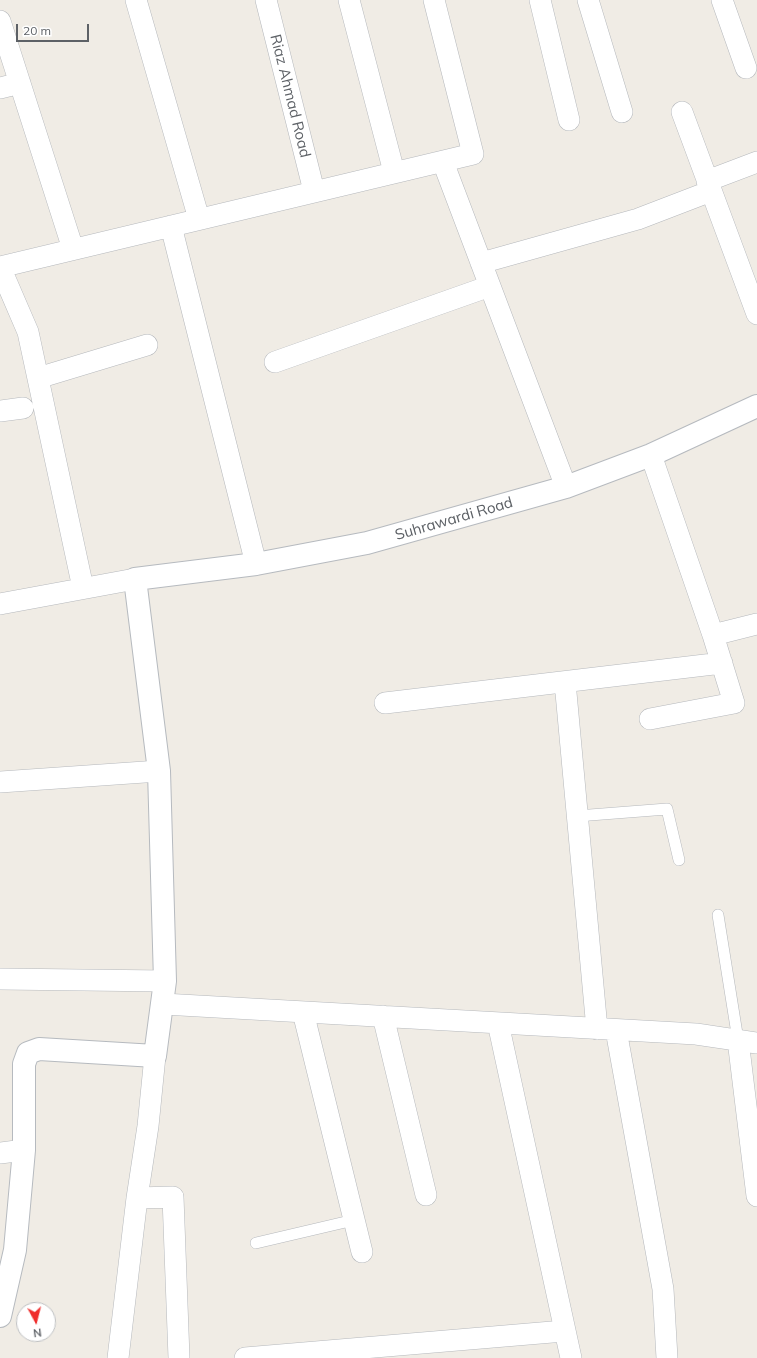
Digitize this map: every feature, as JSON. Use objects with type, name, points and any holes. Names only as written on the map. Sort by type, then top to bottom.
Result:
[{"type":"street","points":[[136,0],[199,219]]},
{"type":"street","name":"Riaz Ahmad Road","points":[[266,0],[314,191]]},
{"type":"street","points":[[349,0],[394,172]]},
{"type":"street","points":[[83,588],[28,332],[0,267],[473,154],[434,0]]},
{"type":"street","points":[[540,0],[569,120]]},
{"type":"street","points":[[588,0],[622,112]]},
{"type":"street","points":[[722,0],[746,68]]},
{"type":"street","points":[[0,21],[73,249]]},
{"type":"street","points":[[0,88],[20,83]]},
{"type":"street","points":[[682,112],[757,314]]},
{"type":"street","points":[[443,162],[566,487]]},
{"type":"street","points":[[481,263],[638,219],[757,162]]},
{"type":"street","points":[[171,226],[256,564]]},
{"type":"street","points":[[274,362],[490,286]]},
{"type":"street","points":[[38,378],[147,345]]},
{"type":"street","name":"Suhrawardi Road","points":[[135,579],[256,564],[367,543],[566,487],[651,455],[757,406]]},
{"type":"street","points":[[0,411],[23,408]]},
{"type":"street","points":[[650,718],[734,702],[713,635],[651,455]]},
{"type":"street","points":[[0,604],[135,579],[160,771],[165,981],[118,1358]]},
{"type":"street","points":[[713,635],[757,624]]},
{"type":"street","points":[[385,702],[722,663]]},
{"type":"street","points":[[565,682],[577,816],[607,1029],[663,1289],[667,1358]]},
{"type":"street","points":[[0,782],[160,771]]},
{"type":"street","points":[[0,980],[165,981]]},
{"type":"street","points":[[163,1004],[696,1034],[747,1042],[757,1196]]},
{"type":"street","points":[[303,1012],[362,1252]]},
{"type":"street","points":[[383,1016],[426,1195]]},
{"type":"street","points":[[498,1023],[571,1358]]},
{"type":"street","points":[[0,1316],[6,1260],[15,1250],[24,1150],[24,1064],[28,1053],[39,1049],[155,1056]]},
{"type":"street","points":[[0,1153],[24,1150]]},
{"type":"street","points":[[137,1198],[173,1197],[179,1358]]},
{"type":"street","points":[[245,1358],[564,1331]]},
{"type":"lane","points":[[577,816],[667,809],[679,860]]},
{"type":"lane","points":[[718,915],[747,1042]]},
{"type":"lane","points":[[256,1243],[354,1220]]}]
